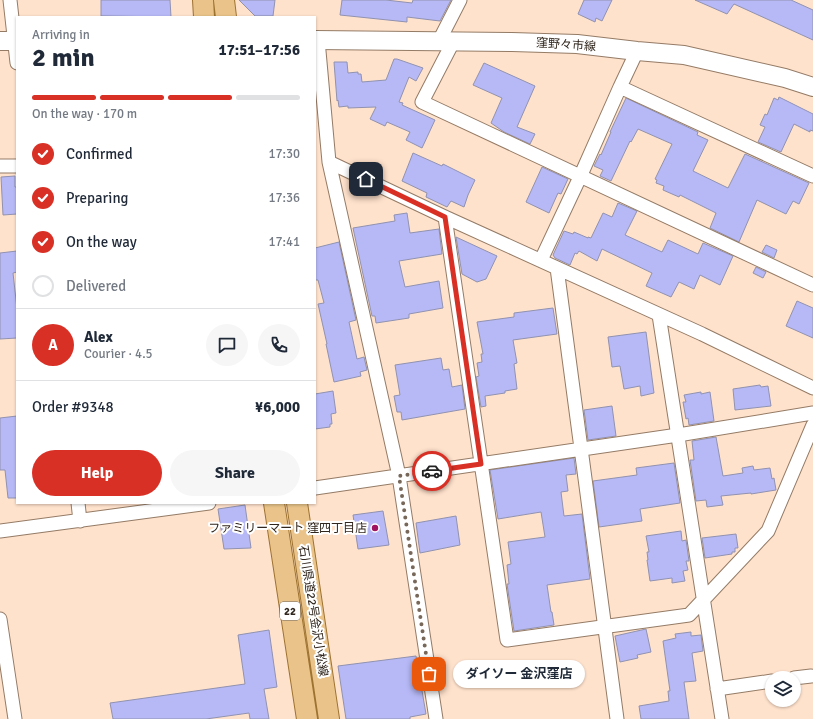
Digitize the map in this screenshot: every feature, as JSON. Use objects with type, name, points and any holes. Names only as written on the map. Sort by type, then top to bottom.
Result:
[{"type":"main road","points":[[203,0],[204,16]]},
{"type":"main road","points":[[224,0],[226,16]]},
{"type":"main road","name":"窪野々市線","points":[[317,40],[577,44],[684,55],[785,78],[813,87]]},
{"type":"main road","name":"石川県道22号金沢小松線","points":[[274,504],[307,719]]},
{"type":"main road","name":"石川県道22号金沢小松線","points":[[297,504],[329,719]]},
{"type":"street","points":[[10,0],[10,41],[16,60]]},
{"type":"street","points":[[460,0],[446,42],[422,102],[813,285]]},
{"type":"street","points":[[317,40],[329,162],[399,476],[436,719]]},
{"type":"street","points":[[540,260],[580,177],[637,51]]},
{"type":"street","points":[[620,87],[813,176]]},
{"type":"street","points":[[329,162],[445,217],[702,334],[813,388]]},
{"type":"street","points":[[0,166],[16,166]]},
{"type":"street","points":[[445,217],[507,640],[689,615],[704,601],[768,531],[813,425]]},
{"type":"street","points":[[557,268],[617,719]]},
{"type":"street","points":[[659,315],[722,719]]},
{"type":"street","points":[[316,488],[678,435],[813,413]]},
{"type":"street","points":[[78,504],[80,521]]},
{"type":"street","points":[[0,531],[202,504]]},
{"type":"street","points":[[0,619],[4,676],[15,719]]},
{"type":"street","points":[[801,677],[811,676]]},
{"type":"street","points":[[717,690],[765,682]]},
{"type":"building","points":[[101,0],[170,0],[171,16],[101,16]]},
{"type":"building","points":[[239,0],[275,0],[273,16],[255,16]]},
{"type":"building","points":[[342,0],[386,0],[412,3],[413,0],[451,0],[440,21],[407,17],[407,22],[340,15]]},
{"type":"building","points":[[584,0],[612,0],[602,21],[596,18],[595,22],[578,14]]},
{"type":"building","points":[[695,0],[791,0],[813,10],[813,40],[734,4],[727,14]]},
{"type":"building","points":[[394,59],[423,68],[416,81],[409,77],[399,102],[403,103],[402,105],[435,120],[422,148],[406,140],[410,132],[387,122],[385,126],[370,119],[376,107],[339,107],[338,100],[337,101],[334,62],[347,62],[348,73],[358,72],[358,74],[361,74],[362,82],[386,80]]},
{"type":"building","points":[[484,63],[535,86],[517,127],[535,134],[530,144],[504,132],[491,123],[502,98],[473,85]]},
{"type":"building","points":[[779,97],[813,114],[813,131],[810,130],[810,132],[794,124],[781,152],[758,142],[765,127],[760,125],[765,114],[767,115],[774,98],[778,100]]},
{"type":"building","points":[[626,98],[698,132],[697,135],[708,140],[693,171],[728,188],[745,154],[809,183],[799,204],[793,201],[786,214],[757,200],[739,242],[710,228],[716,213],[680,195],[679,197],[663,190],[664,186],[656,183],[657,180],[655,179],[672,144],[638,129],[631,142],[630,141],[611,181],[600,176],[603,170],[594,166],[600,154],[601,155]]},
{"type":"building","points":[[413,153],[442,166],[443,164],[475,180],[464,207],[451,201],[447,207],[426,197],[427,193],[402,181]]},
{"type":"building","points":[[542,167],[568,179],[561,194],[558,193],[549,213],[526,202]]},
{"type":"building","points":[[15,176],[16,214],[3,215],[1,177]]},
{"type":"building","points":[[618,203],[637,211],[625,235],[662,252],[668,240],[698,254],[703,243],[733,256],[720,285],[700,275],[694,289],[679,282],[671,297],[646,286],[652,273],[602,249],[597,261],[579,251],[577,254],[575,253],[570,265],[555,258],[553,255],[564,231],[573,234],[574,232],[591,238],[603,213],[612,217]]},
{"type":"building","points":[[407,213],[410,233],[439,229],[442,254],[399,261],[405,287],[439,281],[443,308],[409,314],[409,318],[376,323],[375,316],[372,316],[353,228],[395,221],[394,215]]},
{"type":"building","points":[[456,237],[497,256],[486,279],[477,282],[462,274]]},
{"type":"building","points":[[339,242],[356,320],[349,322],[357,359],[364,357],[367,370],[360,372],[361,376],[334,382],[318,304],[324,303],[318,280],[316,280],[316,248]]},
{"type":"building","points":[[766,245],[777,250],[774,258],[762,252]]},
{"type":"building","points":[[16,251],[16,272],[13,273],[16,300],[16,338],[0,339],[0,253]]},
{"type":"building","points":[[756,267],[766,272],[763,278],[753,273]]},
{"type":"building","points":[[797,301],[813,308],[813,338],[786,326]]},
{"type":"building","points":[[553,308],[557,334],[513,340],[517,363],[514,364],[517,389],[505,391],[505,393],[485,396],[486,406],[481,407],[476,377],[479,376],[477,363],[482,362],[481,354],[483,354],[477,322],[514,317],[514,313]]},
{"type":"building","points":[[646,332],[654,393],[641,396],[640,386],[624,389],[620,366],[612,367],[608,337]]},
{"type":"building","points":[[441,358],[443,370],[449,369],[452,387],[462,385],[465,409],[402,420],[401,412],[397,412],[394,396],[400,395],[395,365]]},
{"type":"building","points":[[760,385],[761,387],[768,386],[771,406],[735,410],[733,389]]},
{"type":"building","points":[[333,391],[336,413],[331,414],[332,424],[330,424],[330,427],[316,429],[316,394]]},
{"type":"building","points":[[701,392],[701,394],[710,392],[714,421],[689,425],[688,418],[686,419],[683,402],[686,402],[684,395]]},
{"type":"building","points":[[612,406],[616,436],[588,440],[584,410]]},
{"type":"building","points":[[16,416],[16,498],[8,498],[5,470],[0,470],[0,418]]},
{"type":"building","points":[[716,437],[723,476],[743,473],[742,468],[753,466],[754,470],[770,468],[772,479],[774,478],[776,490],[751,494],[721,496],[723,505],[707,507],[706,500],[696,501],[690,460],[694,460],[692,441]]},
{"type":"building","points":[[574,458],[576,474],[566,475],[568,491],[561,492],[564,516],[582,514],[590,579],[547,585],[554,625],[514,631],[507,584],[509,584],[507,565],[511,564],[508,542],[545,537],[541,512],[498,519],[490,470]]},
{"type":"building","points":[[674,463],[680,503],[640,509],[642,521],[599,527],[593,481],[637,475],[636,468]]},
{"type":"building","points":[[245,505],[251,548],[224,549],[218,509]]},
{"type":"building","points":[[383,511],[389,545],[358,549],[353,515]]},
{"type":"building","points":[[456,516],[460,545],[420,553],[416,523]]},
{"type":"building","points":[[681,531],[682,541],[686,540],[689,561],[686,561],[688,570],[683,571],[685,581],[672,583],[672,578],[650,581],[647,560],[647,552],[649,552],[646,536]]},
{"type":"building","points":[[736,534],[738,548],[735,548],[735,552],[732,552],[732,554],[705,558],[702,538]]},
{"type":"building","points":[[646,629],[651,652],[637,655],[638,658],[620,662],[615,636]]},
{"type":"building","points":[[269,630],[277,687],[264,689],[269,719],[250,719],[249,713],[206,719],[113,719],[110,703],[245,684],[238,635]]},
{"type":"building","points":[[691,632],[691,636],[701,635],[703,651],[692,653],[696,681],[684,682],[689,719],[641,719],[639,706],[669,701],[668,691],[670,691],[663,641],[676,638],[675,634]]},
{"type":"building","points":[[416,656],[426,714],[410,717],[410,719],[346,719],[338,666]]},
{"type":"way so far","points":[[429,674],[399,476],[432,471]]},
{"type":"place","name":"ファミリーマート 窪四丁目店","points":[[375,528]]},
{"type":"place","name":"ダイソー 金沢窪店","points":[[429,674]]},
{"type":"route","points":[[366,179],[445,217],[481,464],[432,471]]}]
